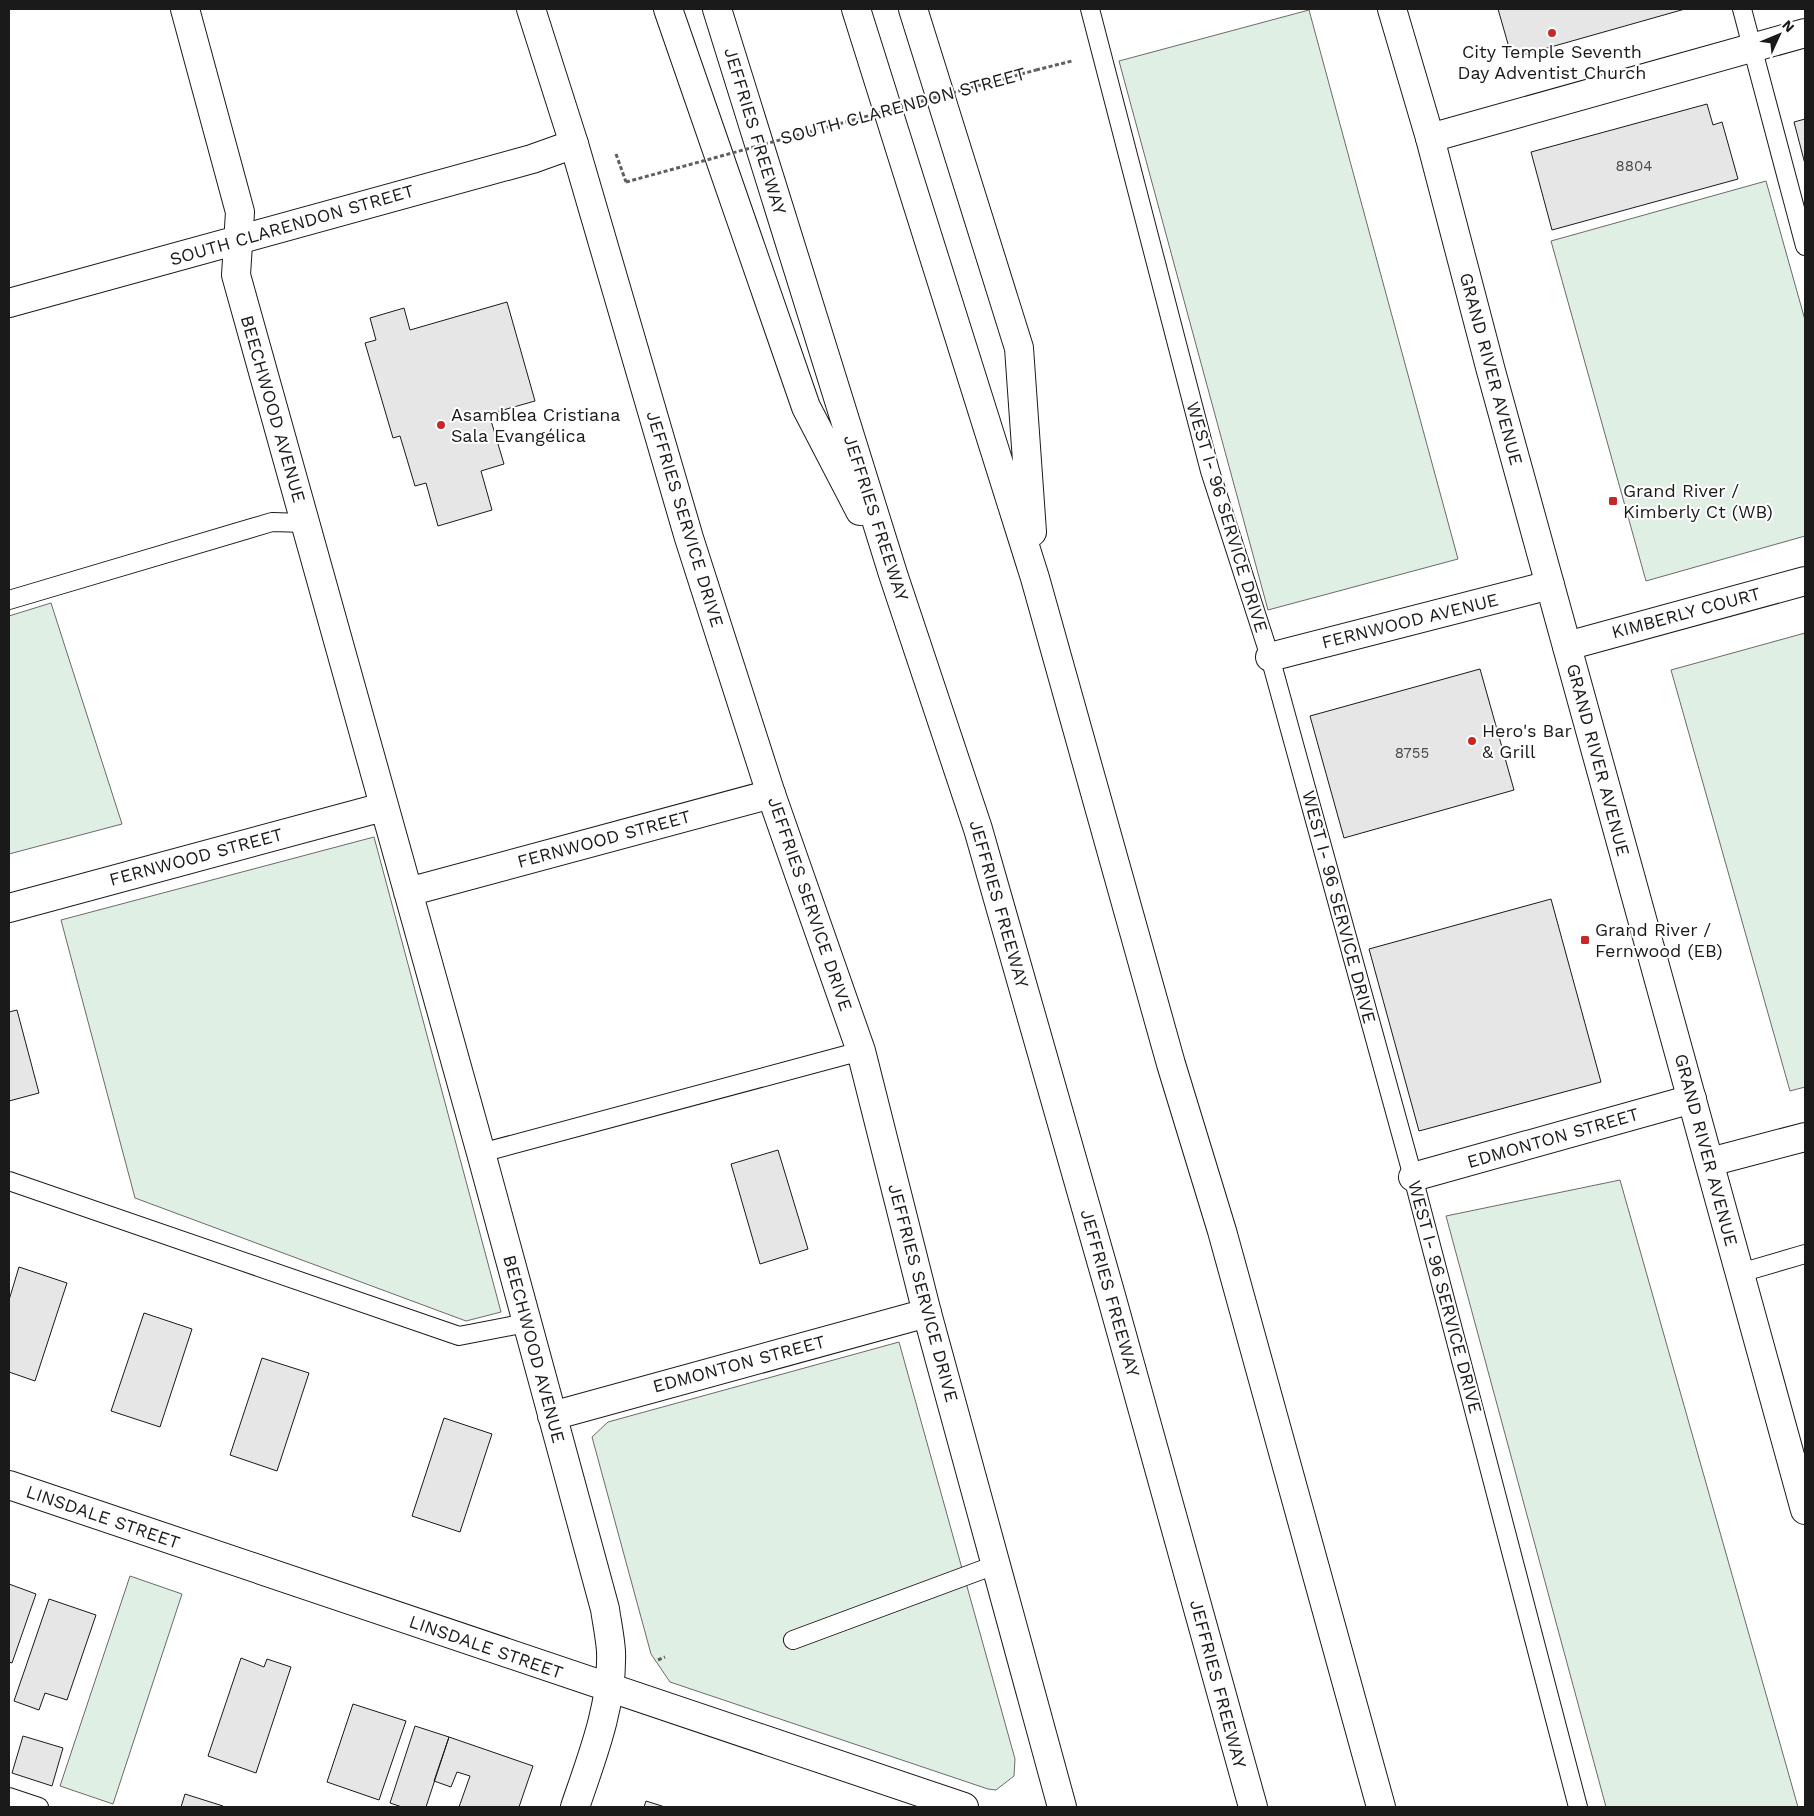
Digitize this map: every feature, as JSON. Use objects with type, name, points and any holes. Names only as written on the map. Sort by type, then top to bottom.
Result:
[{"type":"main road","name":"BEECHWOOD AVENUE","points":[[185,9],[240,212],[236,275],[481,1153],[605,1609],[611,1652],[609,1689],[601,1730],[576,1807]]},
{"type":"main road","name":"JEFFRIES SERVICE DRIVE","points":[[531,9],[574,144],[689,538],[771,794],[861,1051],[927,1313],[1062,1807]]},
{"type":"main road","points":[[668,9],[806,407],[893,574]]},
{"type":"main road","name":"JEFFRIES FREEWAY","points":[[717,9],[893,574],[978,829],[1253,1807]]},
{"type":"main road","points":[[856,9],[1035,578],[1169,1055],[1225,1241],[1381,1807]]},
{"type":"main road","points":[[913,9],[1019,348],[1035,578]]},
{"type":"main road","name":"GRAND RIVER AVENUE","points":[[1392,9],[1430,138],[1491,371],[1805,1510]]},
{"type":"main road","points":[[1430,138],[1805,33]]},
{"type":"main road","name":"SOUTH CLARENDON STREET","points":[[9,303],[532,159],[574,144]]},
{"type":"main road","name":"KIMBERLY COURT","points":[[1567,646],[1805,581]]},
{"type":"main road","name":"FERNWOOD AVENUE","points":[[1270,657],[1550,585]]},
{"type":"main road","name":"FERNWOOD STREET","points":[[408,892],[771,794]]},
{"type":"main road","name":"FERNWOOD STREET","points":[[9,908],[384,807]]},
{"type":"main road","name":"EDMONTON STREET","points":[[1413,1177],[1692,1099]]},
{"type":"main road","points":[[1710,1162],[1805,1137]]},
{"type":"main road","name":"EDMONTON STREET","points":[[552,1416],[927,1313]]},
{"type":"main road","name":"LINSDALE STREET","points":[[9,1485],[609,1689],[964,1807]]},
{"type":"lane","name":"WEST I- 96 SERVICE DRIVE","points":[[1090,9],[1210,471],[1270,657],[1413,1177],[1578,1807]]},
{"type":"lane","points":[[1742,9],[1805,246]]},
{"type":"lane","points":[[9,600],[272,522],[305,523]]},
{"type":"lane","points":[[481,1153],[861,1051]]},
{"type":"lane","points":[[9,1180],[459,1336],[526,1323]]},
{"type":"lane","points":[[1740,1273],[1805,1254]]},
{"type":"lane","points":[[794,1640],[995,1565]]},
{"type":"lane","points":[[9,1797],[39,1807]]},
{"type":"path","name":"SOUTH CLARENDON STREET","points":[[626,182],[1077,60]]},
{"type":"path","points":[[658,1660],[665,1656]]},
{"type":"green space","points":[[1309,10],[1458,559],[1268,610],[1119,61]]},
{"type":"green space","points":[[1766,181],[1805,320],[1805,536],[1646,581],[1551,241]]},
{"type":"green space","points":[[51,603],[122,824],[9,854],[9,616]]},
{"type":"green space","points":[[1805,633],[1805,1087],[1790,1091],[1671,670]]},
{"type":"green space","points":[[374,837],[501,1312],[466,1321],[135,1198],[61,920]]},
{"type":"green space","points":[[1620,1180],[1798,1807],[1606,1807],[1446,1216]]},
{"type":"green space","points":[[899,1342],[1015,1759],[1014,1776],[996,1790],[988,1789],[670,1682],[651,1654],[592,1437],[608,1422]]},
{"type":"green space","points":[[130,1576],[182,1594],[113,1804],[60,1786]]},
{"type":"building","name":"City Temple Seventh Day Adventist Church","points":[[1498,9],[1685,9],[1512,58]]},
{"type":"building","points":[[1707,104],[1713,125],[1722,122],[1738,179],[1552,230],[1531,152]]},
{"type":"building","points":[[1805,119],[1805,164],[1794,122]]},
{"type":"building","name":"Asamblea Cristiana Sala Evangélica","points":[[507,302],[535,401],[489,414],[504,464],[481,471],[492,510],[438,526],[426,483],[415,486],[400,436],[393,438],[365,343],[376,340],[370,318],[404,308],[410,330]]},
{"type":"building","points":[[1480,669],[1514,790],[1344,838],[1310,716]]},
{"type":"building","points":[[1551,899],[1601,1082],[1419,1131],[1369,949]]},
{"type":"building","points":[[17,1010],[39,1093],[9,1101],[9,1012]]},
{"type":"building","points":[[778,1150],[808,1249],[760,1264],[731,1164]]},
{"type":"building","points":[[19,1267],[67,1283],[35,1381],[9,1372],[9,1300]]},
{"type":"building","points":[[144,1313],[192,1329],[160,1427],[111,1411]]},
{"type":"building","points":[[262,1358],[309,1373],[277,1471],[230,1455]]},
{"type":"building","points":[[444,1418],[492,1434],[460,1532],[412,1516]]},
{"type":"building","points":[[9,1584],[36,1594],[12,1663],[9,1662]]},
{"type":"building","points":[[49,1599],[96,1615],[67,1700],[45,1693],[39,1710],[14,1701]]},
{"type":"building","points":[[241,1658],[264,1667],[267,1659],[291,1667],[256,1773],[208,1756]]},
{"type":"building","points":[[353,1704],[406,1721],[379,1800],[327,1782]]},
{"type":"building","points":[[415,1726],[449,1737],[426,1807],[402,1807],[390,1803]]},
{"type":"building","points":[[23,1736],[63,1748],[52,1786],[12,1773]]},
{"type":"building","points":[[449,1737],[533,1766],[519,1807],[459,1807],[470,1776],[457,1772],[451,1787],[434,1781]]},
{"type":"building","points":[[185,1794],[223,1806],[223,1807],[181,1807]]},
{"type":"building","points":[[646,1801],[665,1807],[644,1807]]},
{"type":"place","name":"City Temple Seventh Day Adventist Church","points":[[1552,33]]},
{"type":"place","name":"Asamblea Cristiana Sala Evangélica","points":[[441,425]]},
{"type":"place","name":"Grand River / Kimberly Ct (WB)","points":[[1613,501]]},
{"type":"place","name":"Hero's Bar & Grill","points":[[1472,741]]},
{"type":"place","name":"Grand River / Fernwood (EB)","points":[[1585,940]]}]
